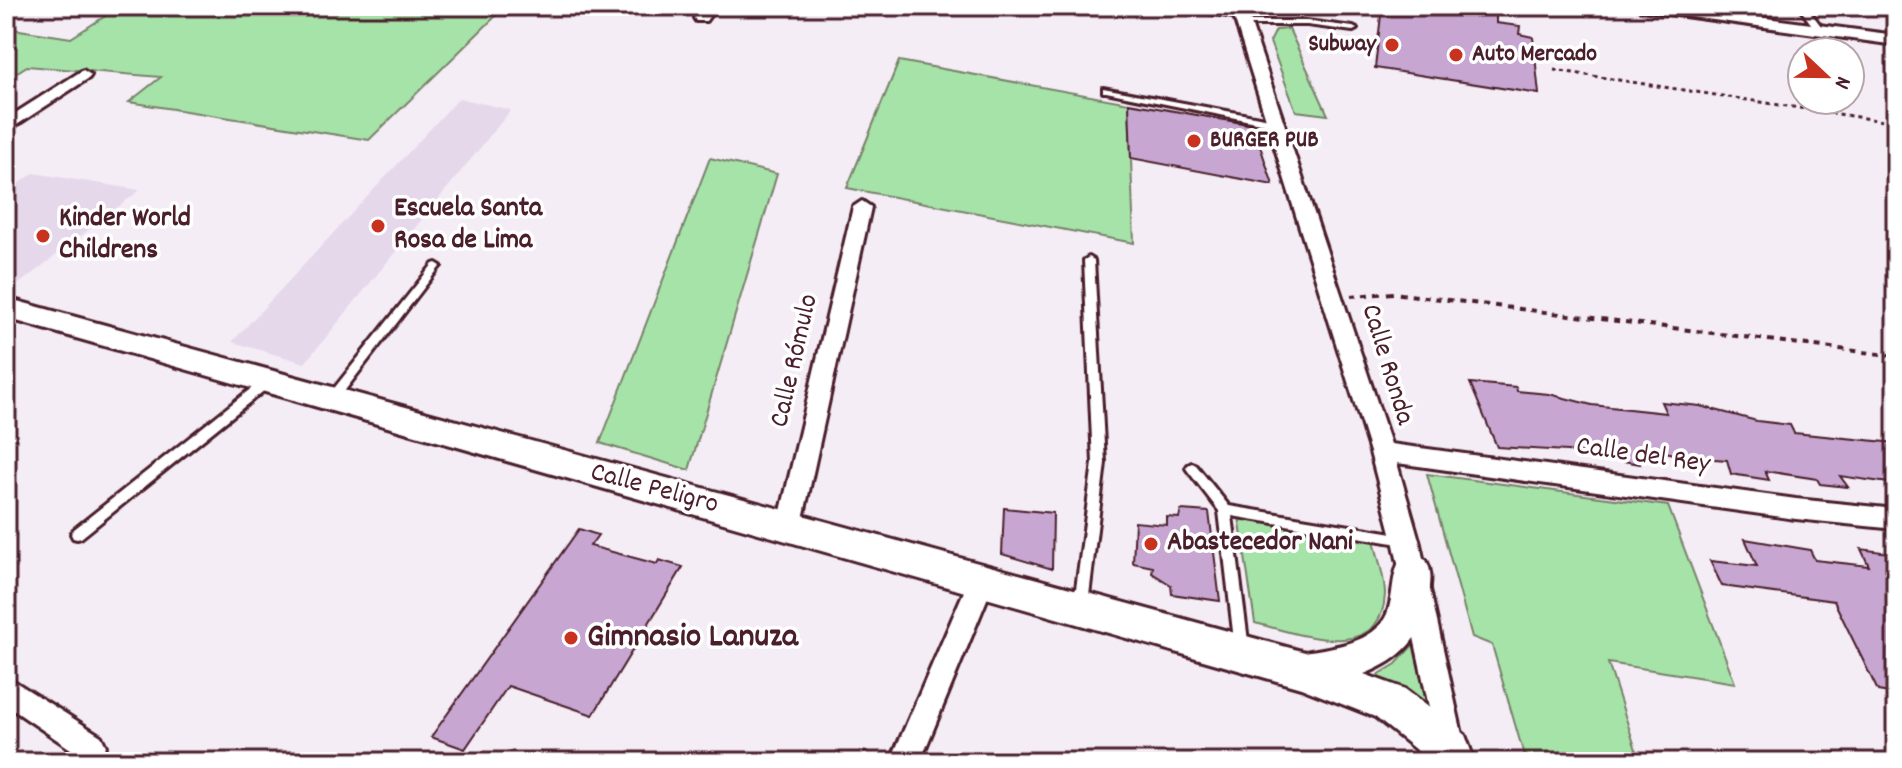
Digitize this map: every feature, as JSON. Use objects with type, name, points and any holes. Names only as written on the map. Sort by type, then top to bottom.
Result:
[{"type":"main road","name":"Calle Peligro","points":[[6,308],[1303,670],[1390,703],[1452,756]]},
{"type":"main road","name":"Calle Peligro","points":[[1303,670],[1337,666],[1378,649],[1406,618],[1409,556]]},
{"type":"street","points":[[1190,6],[1240,14]]},
{"type":"street","points":[[1640,6],[1896,40]]},
{"type":"street","name":"Calle Ronda","points":[[1240,14],[1382,452],[1409,556],[1452,756]]},
{"type":"street","points":[[6,127],[83,75]]},
{"type":"street","name":"Calle Rómulo","points":[[789,528],[862,207]]},
{"type":"street","name":"Calle del Rey","points":[[1382,452],[1796,509],[1896,519]]},
{"type":"street","points":[[905,762],[981,582]]},
{"type":"street","points":[[6,689],[91,746]]},
{"type":"lane","points":[[1802,6],[1820,30]]},
{"type":"lane","points":[[1240,14],[1353,29]]},
{"type":"lane","points":[[1106,90],[1275,123]]},
{"type":"lane","points":[[1080,609],[1099,463],[1089,260]]},
{"type":"lane","points":[[331,399],[436,266]]},
{"type":"lane","points":[[77,534],[267,382]]},
{"type":"lane","points":[[1192,468],[1225,510],[1243,653]]},
{"type":"lane","points":[[1225,510],[1409,556]]},
{"type":"path","points":[[1554,70],[1896,123]]},
{"type":"path","points":[[1333,297],[1393,293],[1896,356]]},
{"type":"shaded area","name":"Escuela Santa Rosa de Lima","points":[[459,98],[511,110],[305,363],[232,342]]},
{"type":"shaded area","name":"Kinder World Childrens","points":[[34,173],[140,190],[19,284],[6,281],[6,192]]},
{"type":"green space","points":[[121,6],[506,6],[369,140],[129,102],[161,77],[27,66],[6,79],[6,28],[71,38]]},
{"type":"green space","points":[[1289,29],[1328,115],[1296,111],[1270,42],[1276,30]]},
{"type":"green space","points":[[899,61],[1129,103],[1134,243],[847,188]]},
{"type":"green space","points":[[710,158],[777,174],[689,470],[600,443]]},
{"type":"green space","points":[[1427,474],[1668,506],[1735,683],[1608,663],[1640,762],[1526,762],[1492,645],[1472,637]]},
{"type":"green space","points":[[1239,517],[1374,539],[1385,587],[1380,616],[1369,630],[1353,637],[1334,639],[1292,633],[1255,623]]},
{"type":"green space","points":[[1422,635],[1438,708],[1383,690],[1378,675],[1396,664]]},
{"type":"building","name":"Auto Mercado","points":[[1382,6],[1455,6],[1496,12],[1496,23],[1520,26],[1519,34],[1533,37],[1539,94],[1375,68]]},
{"type":"building","name":"BURGER PUB","points":[[1129,103],[1253,125],[1273,185],[1131,158]]},
{"type":"building","points":[[1470,383],[1516,387],[1517,391],[1549,394],[1592,405],[1666,413],[1661,402],[1700,406],[1757,421],[1790,425],[1794,433],[1896,443],[1896,484],[1840,476],[1848,487],[1765,471],[1769,480],[1731,474],[1727,460],[1689,457],[1636,446],[1640,464],[1567,451],[1497,447]]},
{"type":"building","points":[[1004,508],[1053,513],[1052,569],[1002,554]]},
{"type":"building","points":[[1181,510],[1209,512],[1220,601],[1172,594],[1171,585],[1152,573],[1153,567],[1133,563],[1135,522],[1167,525],[1167,517],[1179,518]]},
{"type":"building","name":"Gimnasio Lanuza","points":[[579,529],[598,535],[590,546],[657,564],[659,560],[683,567],[593,715],[508,686],[465,749],[431,737]]},
{"type":"building","points":[[1745,539],[1810,550],[1815,560],[1869,566],[1861,549],[1896,554],[1896,694],[1878,691],[1834,601],[1722,586],[1710,561],[1757,566]]},
{"type":"place","name":"Subway","points":[[1392,45]]},
{"type":"place","name":"Auto Mercado","points":[[1456,55]]},
{"type":"place","name":"BURGER PUB","points":[[1194,141]]},
{"type":"place","name":"Escuela Santa Rosa de Lima","points":[[378,226]]},
{"type":"place","name":"Kinder World Childrens","points":[[43,236]]},
{"type":"place","name":"Abastecedor Nani","points":[[1151,544]]},
{"type":"place","name":"Gimnasio Lanuza","points":[[571,638]]}]
